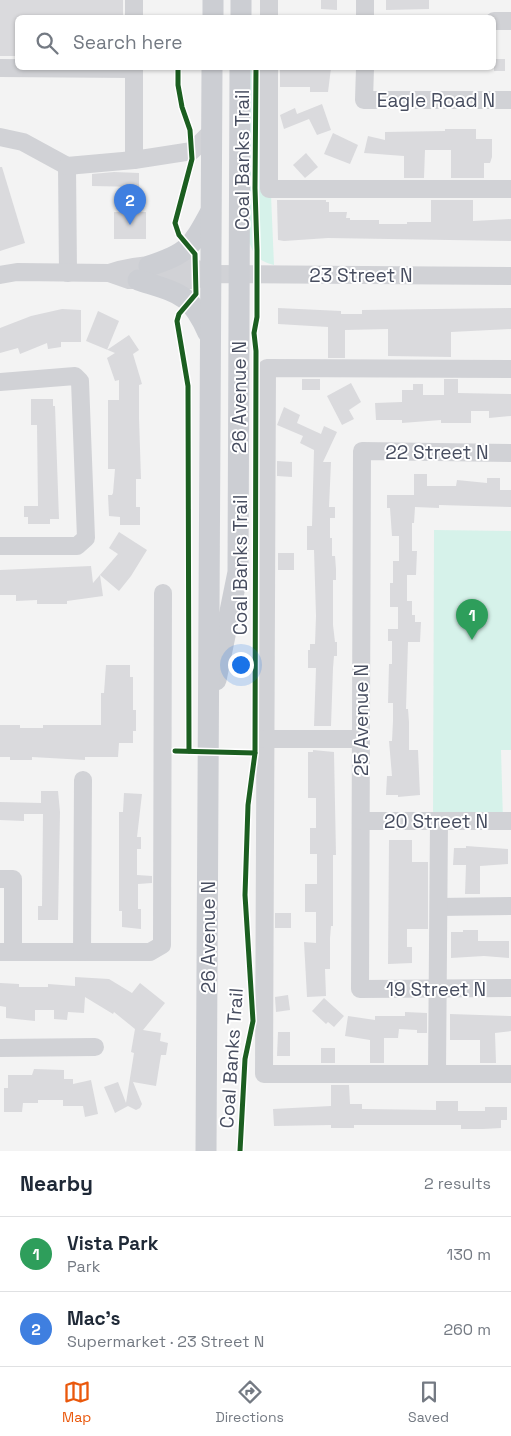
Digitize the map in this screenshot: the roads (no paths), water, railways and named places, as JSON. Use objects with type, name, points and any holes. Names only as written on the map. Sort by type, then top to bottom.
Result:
[{"type":"main road","points":[[212,15],[213,0]]},
{"type":"main road","points":[[241,0],[241,15]]},
{"type":"main road","name":"26 Avenue N","points":[[206,1151],[212,70]]},
{"type":"main road","points":[[221,70],[225,103],[226,254],[230,267],[239,275]]},
{"type":"main road","name":"26 Avenue N","points":[[207,724],[238,572],[240,70]]},
{"type":"main road","points":[[210,336],[199,312],[190,302],[144,273],[189,248],[211,210]]},
{"type":"main road","points":[[211,274],[218,285],[224,303],[230,437],[239,474]]},
{"type":"street","points":[[134,0],[134,15]]},
{"type":"street","points":[[269,0],[269,15]]},
{"type":"street","points":[[365,0],[365,15]]},
{"type":"street","points":[[496,21],[511,21]]},
{"type":"street","points":[[0,68],[15,68]]},
{"type":"street","points":[[134,70],[134,160]]},
{"type":"street","points":[[269,70],[270,189],[511,189]]},
{"type":"street","name":"Eagle Road N","points":[[365,70],[364,100],[511,100]]},
{"type":"street","points":[[0,137],[23,142],[67,166],[134,160],[192,151],[211,132]]},
{"type":"street","points":[[192,151],[211,164]]},
{"type":"street","points":[[67,166],[68,273]]},
{"type":"street","name":"23 Street N","points":[[0,275],[17,272],[109,273],[129,280],[144,273],[196,280],[211,274],[511,276]]},
{"type":"street","points":[[511,369],[266,368],[264,739],[264,1074],[511,1074]]},
{"type":"street","points":[[0,382],[75,376],[80,381],[86,538],[77,546],[0,546]]},
{"type":"street","name":"22 Street N","points":[[362,452],[511,453]]},
{"type":"street","name":"25 Avenue N","points":[[360,989],[362,452]]},
{"type":"street","points":[[0,880],[14,880],[7,952],[150,952],[162,945],[163,593]]},
{"type":"street","points":[[264,739],[361,739]]},
{"type":"street","points":[[82,952],[83,780]]},
{"type":"street","name":"20 Street N","points":[[361,820],[511,822]]},
{"type":"street","points":[[437,1073],[439,821]]},
{"type":"street","points":[[439,907],[511,906]]},
{"type":"street","name":"19 Street N","points":[[360,989],[511,988]]},
{"type":"street","points":[[0,1048],[95,1047]]},
{"type":"place","name":"Mac's","points":[[130,225]]},
{"type":"place","name":"Vista Park","points":[[472,640]]}]
